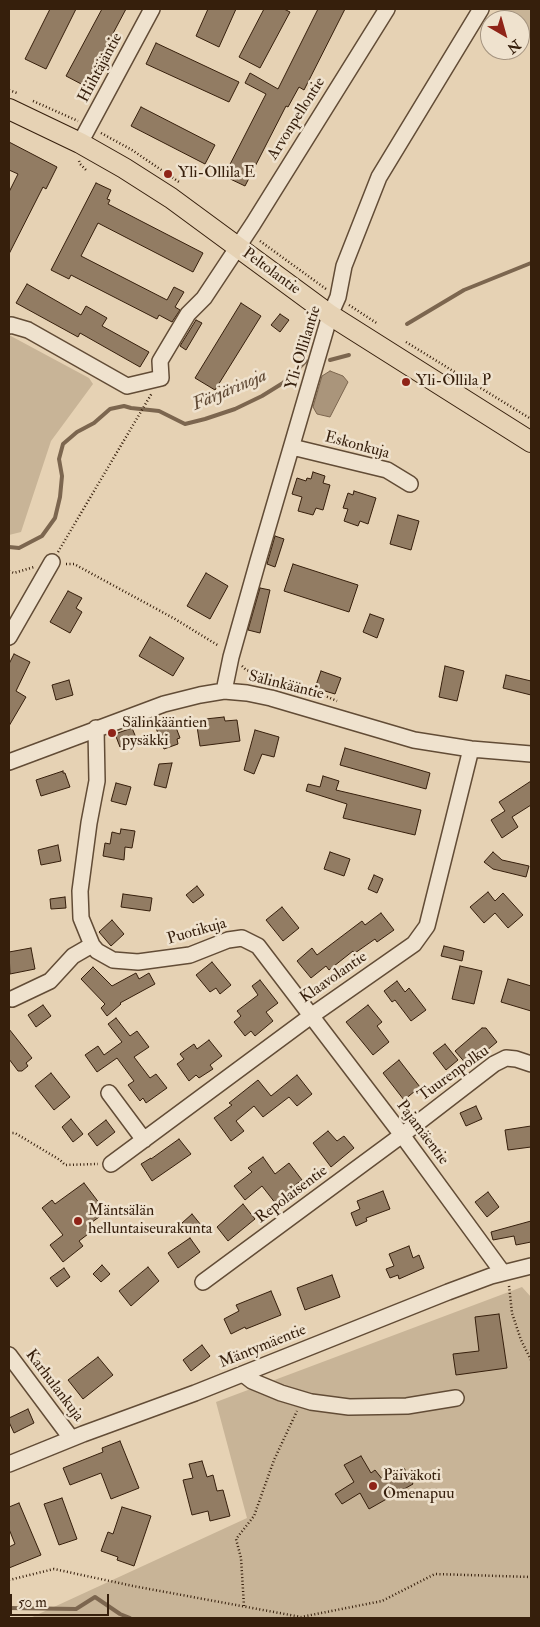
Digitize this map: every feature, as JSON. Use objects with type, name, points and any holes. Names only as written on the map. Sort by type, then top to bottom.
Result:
[{"type":"main road","name":"Peltolantie","points":[[13,101],[85,135],[124,168],[242,240],[531,442]]},
{"type":"street","name":"Hiihtäjäntie","points":[[85,135],[152,9]]},
{"type":"street","name":"Arvonpellontie","points":[[9,326],[28,330],[127,386],[161,378],[160,361],[188,314],[204,298],[242,240],[387,9]]},
{"type":"street","name":"Yli-Ollilantie","points":[[224,691],[231,657],[344,266],[379,177],[480,9]]},
{"type":"street","name":"Eskonkuja","points":[[292,447],[387,470],[410,484]]},
{"type":"street","points":[[9,637],[52,562]]},
{"type":"street","name":"Sälinkääntie","points":[[9,762],[164,704],[224,691],[271,698],[414,740],[472,749],[531,754]]},
{"type":"street","points":[[12,999],[50,981],[73,956],[92,945],[81,918],[80,892],[89,823],[98,781],[96,728]]},
{"type":"street","name":"Klaavolantie","points":[[111,1164],[311,1016],[414,944],[427,926],[472,749]]},
{"type":"street","name":"Puotikuja","points":[[92,945],[97,951],[113,960],[138,962],[190,955],[228,940],[242,938],[258,946],[311,1016]]},
{"type":"street","name":"Pajamäentie","points":[[311,1016],[402,1135],[506,1277]]},
{"type":"street","name":"Tuurenpolku","points":[[402,1135],[494,1064],[506,1058],[531,1064]]},
{"type":"street","points":[[109,1094],[144,1140]]},
{"type":"street","name":"Repolaisentie","points":[[203,1282],[402,1135]]},
{"type":"street","name":"Mäntymäentie","points":[[9,1464],[71,1438],[243,1374],[448,1292],[491,1276],[506,1277],[531,1266]]},
{"type":"street","name":"Karhulankuja","points":[[9,1355],[71,1438]]},
{"type":"street","points":[[243,1374],[252,1381],[281,1393],[302,1399],[349,1407],[407,1406],[456,1398]]},
{"type":"path","points":[[9,90],[13,101]]},
{"type":"path","points":[[27,98],[85,135],[132,150],[184,185]]},
{"type":"path","points":[[242,240],[334,306],[381,326]]},
{"type":"path","points":[[404,341],[531,419]]},
{"type":"path","points":[[52,562],[148,401]]},
{"type":"path","points":[[9,571],[14,573],[52,562],[74,564],[175,619],[220,646],[246,670],[307,688],[338,702]]},
{"type":"path","points":[[9,1133],[15,1133],[60,1160],[65,1165],[111,1164]]},
{"type":"path","points":[[506,1277],[512,1313],[521,1340],[531,1360]]},
{"type":"path","points":[[244,1606],[241,1558],[236,1539],[254,1516],[274,1460],[302,1399]]},
{"type":"path","points":[[9,1580],[54,1569],[133,1586],[301,1616],[382,1601],[435,1574],[531,1577]]},
{"type":"shaded area","points":[[531,9],[531,39],[530,10],[502,10]]},
{"type":"shaded area","points":[[9,335],[89,378],[93,384],[51,441],[21,532],[9,535]]},
{"type":"shaded area","points":[[330,371],[343,376],[348,382],[330,417],[317,414],[313,407],[322,376]]},
{"type":"shaded area","points":[[522,1287],[531,1297],[531,1618],[30,1618],[247,1518],[216,1402]]},
{"type":"building","points":[[50,9],[76,9],[46,69],[25,59]]},
{"type":"building","points":[[102,9],[126,9],[85,86],[66,76]]},
{"type":"building","points":[[208,9],[236,9],[219,47],[196,36]]},
{"type":"building","points":[[264,9],[284,9],[290,12],[260,68],[239,57]]},
{"type":"building","points":[[318,9],[345,9],[304,90],[299,87],[288,107],[286,106],[245,186],[224,176],[266,94],[245,83],[250,73],[278,89]]},
{"type":"building","points":[[156,43],[239,82],[229,102],[146,64]]},
{"type":"building","points":[[141,107],[215,145],[205,164],[131,126]]},
{"type":"building","points":[[9,142],[57,167],[46,189],[43,187],[9,254],[9,192],[18,174],[9,170]]},
{"type":"building","points":[[96,183],[111,190],[107,199],[110,200],[108,204],[203,253],[193,272],[98,223],[81,256],[167,300],[174,287],[184,292],[175,307],[180,310],[172,322],[159,315],[157,319],[71,275],[69,279],[51,270]]},
{"type":"building","points":[[27,284],[81,315],[86,306],[107,318],[102,326],[149,352],[140,367],[80,333],[78,337],[16,303]]},
{"type":"building","points":[[241,303],[261,316],[215,390],[195,378]]},
{"type":"building","points":[[280,314],[289,320],[280,332],[271,325]]},
{"type":"building","points":[[196,320],[202,323],[186,350],[180,346]]},
{"type":"building","points":[[313,472],[325,476],[323,483],[330,485],[323,510],[316,508],[313,515],[298,511],[302,497],[292,494],[297,478],[306,481],[307,478],[311,479]]},
{"type":"building","points":[[354,491],[376,498],[368,524],[360,521],[358,526],[344,521],[348,509],[343,508],[348,493],[353,495]]},
{"type":"building","points":[[398,515],[419,521],[411,550],[390,544]]},
{"type":"building","points":[[275,536],[284,539],[275,567],[267,564]]},
{"type":"building","points":[[293,564],[358,585],[349,612],[284,591]]},
{"type":"building","points":[[206,573],[228,586],[210,619],[187,606]]},
{"type":"building","points":[[260,588],[270,590],[260,633],[248,630]]},
{"type":"building","points":[[68,591],[82,598],[76,608],[82,612],[70,633],[50,622]]},
{"type":"building","points":[[370,614],[384,619],[377,638],[363,632]]},
{"type":"building","points":[[150,637],[184,658],[173,676],[139,656]]},
{"type":"building","points":[[14,654],[30,662],[16,691],[26,697],[9,726],[9,664]]},
{"type":"building","points":[[445,666],[464,671],[457,701],[439,697]]},
{"type":"building","points":[[321,671],[341,678],[335,694],[315,688]]},
{"type":"building","points":[[506,675],[531,681],[531,695],[503,688]]},
{"type":"building","points":[[69,680],[73,695],[56,700],[52,685]]},
{"type":"building","points":[[224,717],[225,721],[237,720],[240,741],[200,746],[196,720]]},
{"type":"building","points":[[174,722],[180,738],[177,739],[178,744],[164,749],[156,728]]},
{"type":"building","points":[[132,728],[137,740],[120,747],[115,734]]},
{"type":"building","points":[[255,730],[279,737],[274,757],[262,754],[254,774],[244,770]]},
{"type":"building","points":[[345,748],[430,773],[426,789],[340,765]]},
{"type":"building","points":[[172,763],[166,788],[154,785],[159,764]]},
{"type":"building","points":[[63,771],[70,787],[41,796],[36,780]]},
{"type":"building","points":[[323,776],[339,781],[336,790],[421,810],[415,835],[343,818],[347,804],[306,791],[308,784],[320,787]]},
{"type":"building","points":[[531,781],[531,805],[512,817],[518,827],[502,838],[491,820],[505,811],[499,802]]},
{"type":"building","points":[[116,783],[131,787],[126,805],[111,801]]},
{"type":"building","points":[[121,829],[135,831],[132,848],[125,847],[124,860],[103,856],[105,843],[110,844],[112,832],[120,834]]},
{"type":"building","points":[[58,845],[61,861],[41,865],[38,850]]},
{"type":"building","points":[[330,852],[350,859],[344,876],[324,869]]},
{"type":"building","points":[[493,852],[502,860],[529,866],[526,877],[493,869],[484,862]]},
{"type":"building","points":[[374,875],[383,879],[377,893],[368,889]]},
{"type":"building","points":[[197,886],[204,895],[193,903],[186,895]]},
{"type":"building","points":[[488,892],[495,901],[503,893],[523,915],[508,928],[495,913],[484,923],[470,907]]},
{"type":"building","points":[[123,894],[152,898],[150,911],[121,907]]},
{"type":"building","points":[[65,897],[66,908],[51,909],[50,899]]},
{"type":"building","points":[[282,907],[299,928],[283,941],[266,920]]},
{"type":"building","points":[[381,913],[394,930],[377,942],[375,939],[355,953],[353,951],[329,970],[326,966],[311,978],[297,961],[312,948],[317,955],[362,921],[365,925]]},
{"type":"building","points":[[112,920],[124,934],[111,946],[99,932]]},
{"type":"building","points":[[444,946],[464,951],[462,961],[441,956]]},
{"type":"building","points":[[31,948],[35,969],[10,974],[9,952]]},
{"type":"building","points":[[212,962],[231,985],[220,994],[216,988],[210,992],[196,975]]},
{"type":"building","points":[[460,966],[482,971],[474,1004],[452,999]]},
{"type":"building","points":[[93,967],[112,986],[136,973],[139,979],[149,973],[155,984],[120,1003],[107,1016],[101,1008],[105,1004],[81,979]]},
{"type":"building","points":[[508,979],[531,986],[531,1011],[501,1002]]},
{"type":"building","points":[[260,980],[278,1003],[266,1012],[273,1021],[255,1036],[251,1031],[245,1036],[234,1022],[241,1016],[237,1011],[258,995],[252,986]]},
{"type":"building","points":[[397,981],[405,992],[409,988],[426,1010],[411,1021],[395,1000],[392,1002],[384,991]]},
{"type":"building","points":[[43,1005],[51,1016],[36,1027],[28,1015]]},
{"type":"building","points":[[368,1005],[382,1022],[377,1026],[389,1042],[373,1055],[346,1022]]},
{"type":"building","points":[[116,1018],[130,1036],[137,1031],[149,1047],[134,1057],[150,1078],[156,1074],[167,1088],[146,1103],[143,1098],[140,1101],[128,1085],[134,1081],[117,1058],[97,1072],[85,1055],[98,1046],[104,1055],[122,1042],[108,1024]]},
{"type":"building","points":[[482,1028],[486,1028],[497,1042],[468,1066],[455,1051]]},
{"type":"building","points":[[9,1029],[32,1058],[26,1063],[28,1066],[22,1071],[18,1071],[9,1059]]},
{"type":"building","points":[[209,1040],[222,1056],[210,1065],[213,1069],[199,1078],[196,1075],[189,1081],[177,1064],[184,1059],[180,1054],[194,1044],[197,1049]]},
{"type":"building","points":[[445,1044],[458,1060],[446,1070],[433,1053]]},
{"type":"building","points":[[399,1060],[420,1087],[404,1100],[383,1073]]},
{"type":"building","points":[[51,1073],[70,1097],[54,1110],[35,1086]]},
{"type":"building","points":[[297,1075],[312,1094],[297,1106],[289,1097],[263,1117],[254,1106],[236,1121],[244,1131],[231,1141],[214,1118],[232,1105],[229,1103],[258,1080],[271,1096]]},
{"type":"building","points":[[476,1106],[482,1119],[466,1126],[460,1113]]},
{"type":"building","points":[[71,1119],[83,1134],[73,1142],[62,1127]]},
{"type":"building","points":[[106,1120],[115,1132],[97,1146],[88,1134]]},
{"type":"building","points":[[531,1126],[531,1147],[508,1150],[505,1130]]},
{"type":"building","points":[[328,1131],[337,1141],[344,1136],[354,1148],[331,1167],[313,1143]]},
{"type":"building","points":[[179,1139],[191,1154],[152,1181],[141,1164]]},
{"type":"building","points":[[263,1157],[275,1174],[289,1163],[302,1180],[291,1188],[293,1191],[276,1204],[262,1186],[245,1200],[234,1186],[252,1172],[248,1168]]},
{"type":"building","name":"Mäntsälän helluntaiseurakunta","points":[[84,1183],[106,1212],[88,1225],[92,1231],[79,1241],[83,1246],[63,1262],[50,1245],[63,1235],[42,1208],[52,1200],[55,1204]]},
{"type":"building","points":[[383,1191],[390,1209],[366,1218],[367,1221],[356,1226],[351,1213],[360,1209],[357,1201]]},
{"type":"building","points":[[488,1192],[499,1207],[487,1217],[475,1202]]},
{"type":"building","points":[[243,1204],[255,1219],[228,1241],[217,1227]]},
{"type":"building","points":[[192,1214],[201,1225],[190,1233],[182,1223]]},
{"type":"building","points":[[531,1221],[531,1242],[516,1245],[514,1236],[493,1240],[491,1232]]},
{"type":"building","points":[[190,1238],[200,1252],[178,1268],[168,1253]]},
{"type":"building","points":[[409,1246],[413,1258],[419,1255],[424,1268],[399,1279],[398,1275],[390,1278],[386,1269],[394,1266],[389,1254]]},
{"type":"building","points":[[102,1265],[110,1274],[101,1282],[93,1274]]},
{"type":"building","points":[[148,1267],[159,1281],[131,1306],[119,1291]]},
{"type":"building","points":[[64,1268],[70,1277],[57,1287],[50,1278]]},
{"type":"building","points":[[332,1275],[340,1297],[305,1310],[297,1288]]},
{"type":"building","points":[[271,1291],[281,1315],[246,1329],[245,1327],[231,1334],[224,1319],[239,1311],[236,1305]]},
{"type":"building","points":[[499,1314],[507,1368],[456,1375],[453,1354],[479,1351],[475,1317]]},
{"type":"building","points":[[202,1345],[210,1356],[191,1371],[183,1360]]},
{"type":"building","points":[[98,1357],[113,1375],[83,1399],[68,1380]]},
{"type":"building","points":[[28,1409],[34,1423],[14,1433],[9,1418]]},
{"type":"building","points":[[120,1441],[139,1488],[111,1499],[101,1473],[70,1485],[63,1468],[103,1452],[102,1448]]},
{"type":"building","points":[[361,1456],[371,1473],[375,1470],[383,1480],[404,1468],[413,1484],[369,1509],[360,1493],[342,1504],[335,1494],[354,1482],[344,1465]]},
{"type":"building","points":[[202,1461],[207,1477],[213,1475],[217,1491],[223,1490],[230,1516],[210,1521],[208,1511],[192,1515],[183,1480],[193,1478],[189,1464]]},
{"type":"building","points":[[62,1498],[77,1539],[59,1545],[44,1504]]},
{"type":"building","points":[[19,1503],[41,1555],[9,1568],[9,1547],[15,1544],[9,1529],[9,1507]]},
{"type":"building","points":[[122,1507],[151,1516],[134,1566],[117,1560],[118,1557],[101,1551],[108,1532],[113,1534]]},
{"type":"waterway","name":"Färjärinoja","points":[[407,324],[464,290],[531,263]]},
{"type":"waterway","name":"Färjärinoja","points":[[330,360],[349,355]]},
{"type":"waterway","name":"Färjärinoja","points":[[9,547],[19,548],[42,536],[55,518],[60,497],[62,476],[59,459],[63,444],[77,432],[94,423],[110,409],[124,406],[159,411],[185,424],[235,409],[262,396],[283,383],[306,361]]},
{"type":"waterway","points":[[9,1608],[76,1609],[95,1597],[120,1614],[130,1618]]},
{"type":"place","name":"Yli-Ollila E","points":[[168,174]]},
{"type":"place","name":"Yli-Ollila P","points":[[406,382]]},
{"type":"place","name":"Sälinkääntien pysäkki","points":[[112,733]]},
{"type":"place","name":"Mäntsälän helluntaiseurakunta","points":[[78,1221]]},
{"type":"place","name":"Päiväkoti Omenapuu","points":[[373,1486]]}]
